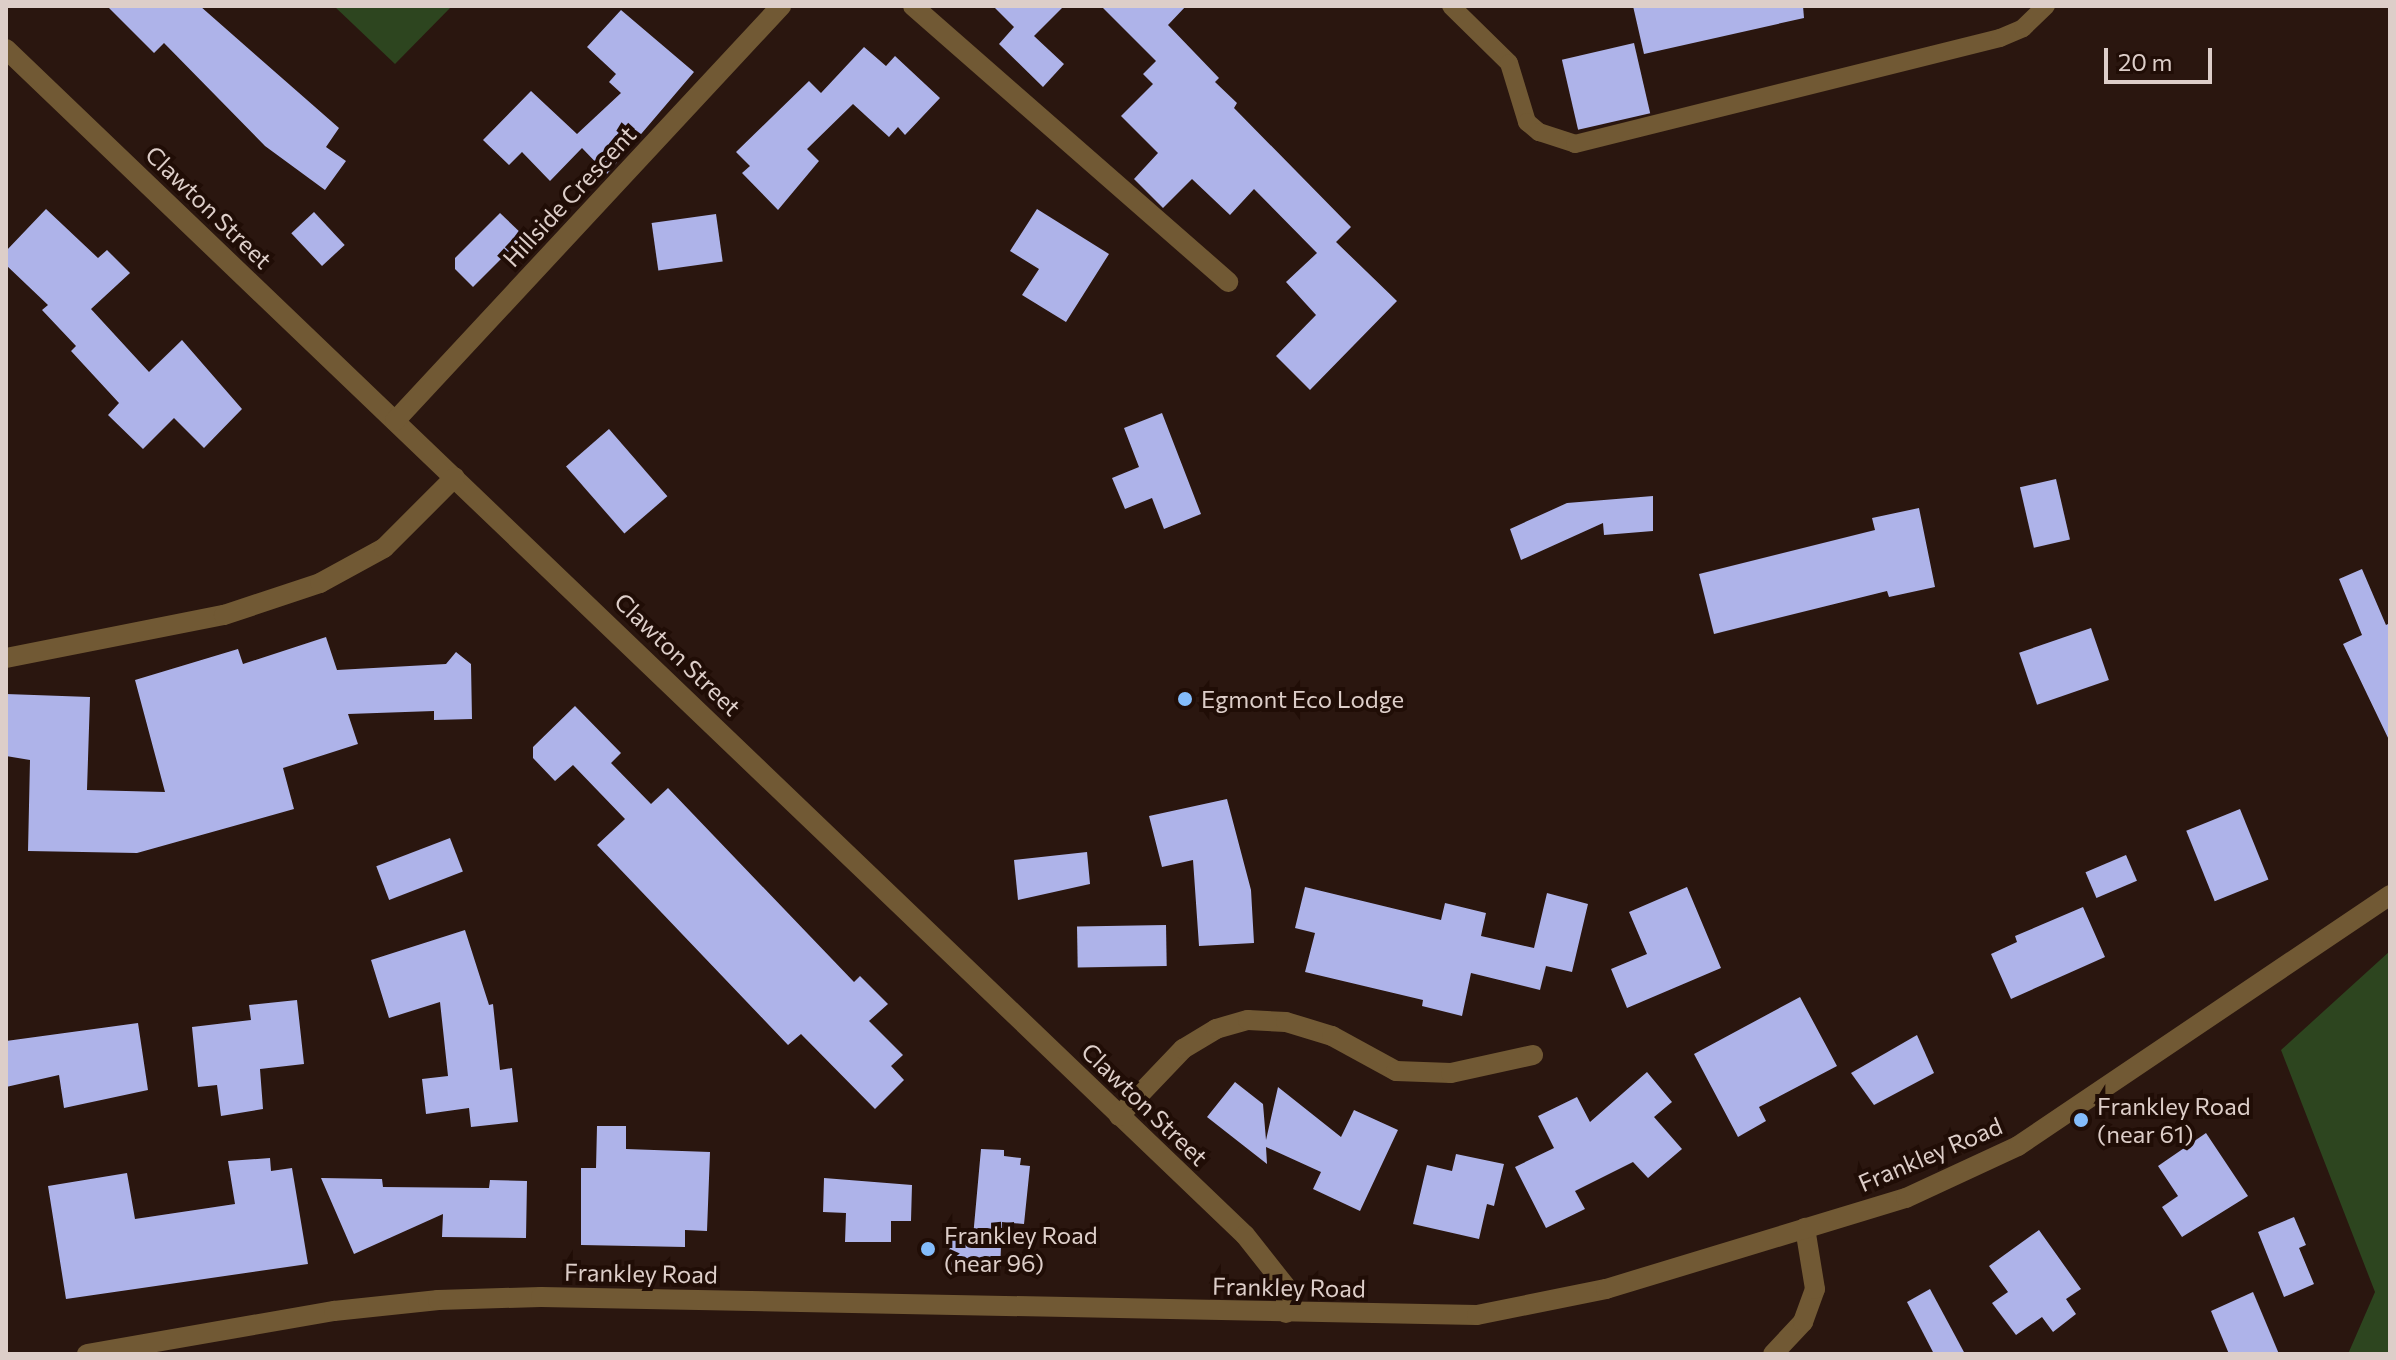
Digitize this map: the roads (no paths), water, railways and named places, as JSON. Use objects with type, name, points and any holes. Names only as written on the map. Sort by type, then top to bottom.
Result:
[{"type":"street","name":"Hillside Crescent","points":[[395,421],[781,6]]},
{"type":"street","points":[[913,6],[1228,282]]},
{"type":"street","name":"Clawton Street","points":[[6,49],[1245,1235],[1286,1287],[1286,1313]]},
{"type":"street","points":[[6,658],[224,615],[320,583],[384,548],[455,477]]},
{"type":"street","name":"Frankley Road","points":[[87,1354],[334,1311],[438,1300],[541,1297],[1477,1315],[1606,1289],[1906,1198],[2018,1146],[2390,895]]},
{"type":"street","points":[[1119,1116],[1183,1049],[1216,1029],[1248,1020],[1286,1022],[1332,1036],[1396,1071],[1451,1073],[1533,1055]]},
{"type":"street","points":[[1773,1354],[1803,1322],[1815,1289],[1805,1228]]},
{"type":"lane","points":[[1451,6],[1509,63],[1527,122],[1539,132],[1575,144],[2000,38],[2023,28],[2046,6]]},
{"type":"place","name":"Egmont Eco Lodge","points":[[1185,699]]},
{"type":"place","name":"Frankley Road (near 61)","points":[[2081,1120]]},
{"type":"place","name":"Frankley Road (near 96)","points":[[928,1249]]}]
